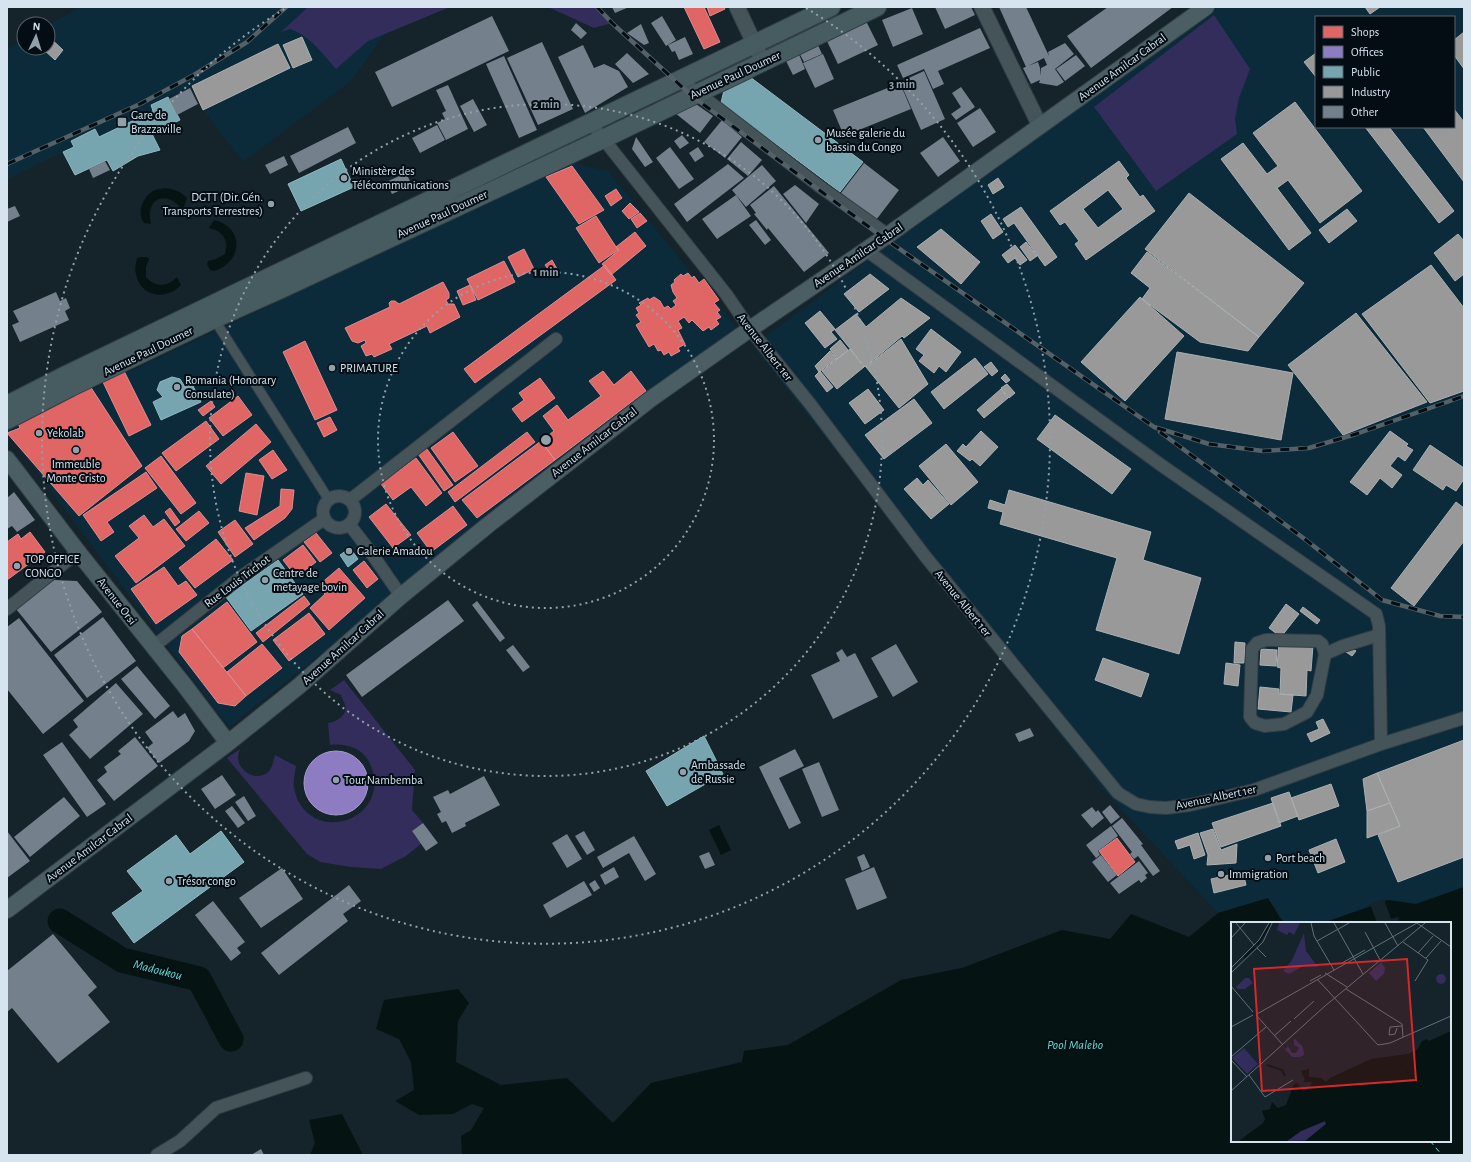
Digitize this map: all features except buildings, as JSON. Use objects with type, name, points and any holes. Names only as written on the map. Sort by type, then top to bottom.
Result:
[{"type":"main road","name":"Avenue Paul Doumer","points":[[7,420],[71,387],[214,319],[590,122],[681,80],[830,7]]},
{"type":"main road","name":"Avenue Paul Doumer","points":[[7,405],[66,375],[366,240],[603,139],[877,7]]},
{"type":"main road","name":"Avenue Amilcar Cabral","points":[[7,910],[228,743],[299,686],[401,596],[488,525],[652,398],[888,235],[1206,7]]},
{"type":"main road","points":[[799,22],[807,40]]},
{"type":"main road","name":"Avenue Orsi","points":[[7,459],[228,743]]},
{"type":"street","points":[[737,7],[763,62]]},
{"type":"street","points":[[982,7],[1040,126]]},
{"type":"street","points":[[681,80],[819,186],[888,235]]},
{"type":"street","name":"Avenue Albert 1er","points":[[590,122],[726,294],[750,329],[811,405],[925,556],[1118,793],[1136,804],[1150,807],[1190,805],[1254,790],[1381,744],[1464,718]]},
{"type":"street","points":[[866,250],[1161,465],[1376,614],[1379,635],[1381,744]]},
{"type":"street","points":[[214,319],[329,500]]},
{"type":"street","points":[[350,500],[556,339]]},
{"type":"street","points":[[338,496],[350,500],[354,505],[355,511],[354,517],[349,524],[340,528],[328,524],[324,519],[323,513],[324,507],[329,500],[338,496]]},
{"type":"street","name":"Rue Louis Trichot","points":[[153,647],[242,576],[324,519]]},
{"type":"street","points":[[349,524],[401,596]]},
{"type":"street","points":[[7,609],[78,552]]},
{"type":"street","points":[[1325,654],[1343,646],[1379,635]]},
{"type":"street","points":[[1266,640],[1314,640],[1322,644],[1325,654],[1317,695],[1307,712],[1284,724],[1265,726],[1255,723],[1250,717],[1252,649],[1257,643],[1266,640]]},
{"type":"street","points":[[158,1155],[180,1141],[216,1108],[306,1078]]},
{"type":"shaded area","points":[[80,7],[404,7],[351,81],[243,162],[203,110],[192,86],[151,105],[153,111],[99,137],[95,129],[71,141],[74,147],[7,179],[7,49],[16,44],[16,56],[56,56],[56,20]]},
{"type":"shaded area","points":[[308,7],[450,7],[368,41],[336,69],[316,46],[304,36],[290,29],[281,32]]},
{"type":"shaded area","points":[[548,7],[597,7],[612,23],[594,28]]},
{"type":"shaded area","points":[[1219,7],[1464,7],[1464,887],[1416,904],[1388,900],[1326,922],[1284,922],[1268,898],[1218,913],[1105,792],[753,346],[884,248]]},
{"type":"shaded area","points":[[1214,15],[1250,69],[1239,98],[1235,119],[1237,134],[1156,191],[1094,107]]},
{"type":"shaded area","points":[[573,163],[608,171],[737,328],[229,727],[7,433],[7,429]]},
{"type":"shaded area","points":[[344,680],[415,770],[412,810],[423,823],[412,831],[421,844],[406,856],[381,869],[351,867],[320,862],[307,854],[227,758],[240,749],[238,758],[241,767],[249,774],[258,776],[269,771],[272,767],[275,755],[296,766],[294,789],[296,796],[300,804],[312,816],[326,822],[340,822],[354,816],[366,807],[373,794],[374,778],[368,760],[361,752],[346,745],[330,745],[328,723],[341,717],[346,709],[341,695],[330,690]]},
{"type":"water","points":[[165,188],[177,191],[187,198],[184,207],[181,208],[175,202],[168,199],[162,198],[157,200],[153,203],[151,209],[151,224],[144,223],[141,209],[144,200],[155,190]]},
{"type":"water","points":[[214,220],[224,224],[231,230],[235,237],[236,245],[235,253],[231,260],[224,267],[214,271],[210,270],[207,264],[208,261],[225,254],[226,244],[224,237],[218,231],[209,228]]},
{"type":"water","points":[[147,257],[149,259],[146,267],[146,277],[150,281],[162,285],[169,283],[177,277],[181,285],[175,290],[161,295],[148,292],[138,282],[135,272],[137,258]]},
{"type":"water","points":[[719,825],[731,850],[721,855],[709,830]]},
{"type":"water","name":"Pool Malebo","points":[[1464,887],[1464,1155],[462,1155],[461,1136],[471,1130],[484,1108],[472,1104],[453,1114],[419,1115],[395,1101],[414,1090],[411,1062],[399,1039],[376,1029],[384,1000],[458,989],[469,1003],[458,1021],[456,1062],[501,1085],[567,1078],[613,1123],[651,1083],[742,1062],[744,1051],[788,1045],[901,980],[962,968],[1062,930],[1110,939],[1131,914],[1189,937],[1218,913],[1268,898],[1284,922],[1231,922],[1231,1142],[1451,1142],[1451,922],[1326,922],[1388,900],[1416,904]]},
{"type":"water","points":[[342,1114],[363,1155],[310,1155],[315,1143],[309,1120]]},
{"type":"pier","points":[[1384,899],[1391,919],[1398,917],[1400,922],[1377,922],[1370,904]]},
{"type":"waterway","name":"Madoukou","points":[[60,921],[122,960],[199,979],[231,1039]]},
{"type":"ferry route","points":[[1431,1142],[1442,1155]]},
{"type":"railway","points":[[7,164],[140,104],[194,75],[247,42],[286,7]]},
{"type":"railway","points":[[597,7],[612,23],[692,96],[884,238],[1154,427],[1209,444],[1263,451],[1309,448],[1356,434],[1464,396]]},
{"type":"railway","points":[[1160,432],[1306,540],[1382,600],[1440,616],[1464,617]]},
{"type":"place","name":"Gare de Brazzaville","points":[[122,122]]},
{"type":"place","name":"Musée galerie du bassin du Congo","points":[[818,140]]},
{"type":"place","name":"Ministère des Télécommunications","points":[[344,178]]},
{"type":"place","name":"DGTT (Dir. Gén. Transports Terrestres)","points":[[271,204]]},
{"type":"place","name":"PRIMATURE","points":[[332,368]]},
{"type":"place","name":"Romania (Honorary Consulate)","points":[[177,387]]},
{"type":"place","name":"Yekolab","points":[[39,433]]},
{"type":"place","name":"Immeuble Monte Cristo","points":[[76,450]]},
{"type":"place","name":"Galerie Amadou","points":[[349,551]]},
{"type":"place","name":"TOP OFFICE CONGO","points":[[17,566]]},
{"type":"place","name":"Centre de metayage bovin","points":[[265,580]]},
{"type":"place","name":"Ambassade de Russie","points":[[683,772]]},
{"type":"place","name":"Tour Nambemba","points":[[336,780]]},
{"type":"place","name":"Port beach","points":[[1268,858]]},
{"type":"place","name":"Immigration","points":[[1221,874]]},
{"type":"place","name":"Trésor congo","points":[[169,881]]}]
